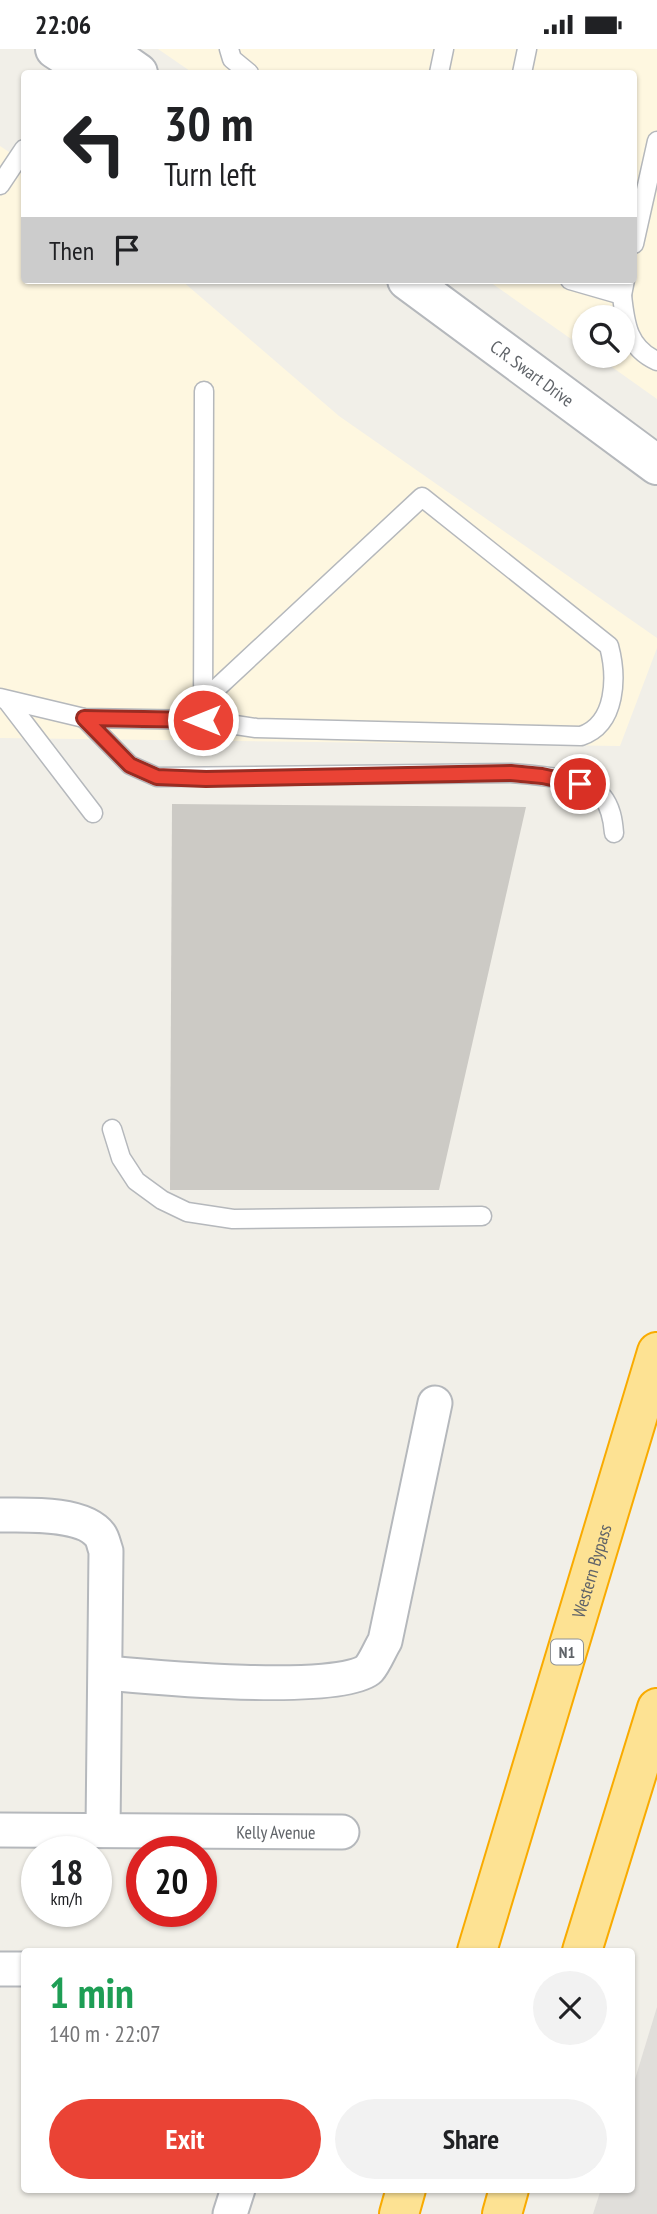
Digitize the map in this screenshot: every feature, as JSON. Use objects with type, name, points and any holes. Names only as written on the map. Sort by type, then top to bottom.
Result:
[{"type":"highway","name":"Western Bypass","points":[[478,1948],[657,1352]]},
{"type":"highway","points":[[583,1948],[657,1708]]},
{"type":"highway","points":[[398,2214],[405,2193]]},
{"type":"highway","points":[[502,2214],[508,2193]]},
{"type":"street","points":[[83,60],[125,70]]},
{"type":"street","name":"C.R. Swart Drive","points":[[412,284],[657,465]]},
{"type":"street","points":[[107,1673],[162,1679],[298,1682],[340,1681],[368,1670],[385,1641],[435,1403]]},
{"type":"street","points":[[0,1515],[64,1518],[89,1526],[100,1535],[106,1551],[107,1673],[103,1830]]},
{"type":"street","name":"Kelly Avenue","points":[[0,1831],[342,1832]]},
{"type":"street","points":[[0,1969],[21,1969]]},
{"type":"street","points":[[230,2214],[237,2193]]},
{"type":"lane","points":[[229,49],[232,59],[245,70]]},
{"type":"lane","points":[[440,70],[444,49]]},
{"type":"lane","points":[[523,70],[527,49]]},
{"type":"lane","points":[[637,231],[657,141]]},
{"type":"lane","points":[[0,185],[21,154]]},
{"type":"lane","points":[[601,284],[624,287],[630,341],[645,356],[657,361]]},
{"type":"lane","points":[[203,720],[204,391]]},
{"type":"lane","points":[[4,700],[84,718],[203,720],[256,728],[582,736],[598,726],[608,708],[614,665],[609,646],[422,498],[203,701]]},
{"type":"lane","points":[[4,700],[93,813]]},
{"type":"lane","points":[[84,718],[130,765],[157,777],[206,779],[511,773],[542,776],[580,784],[601,795],[612,814],[614,833]]},
{"type":"lane","points":[[112,1129],[121,1159],[136,1181],[162,1200],[187,1212],[233,1219],[482,1216]]},
{"type":"shaded area","points":[[158,49],[657,49],[657,399],[613,368],[635,368],[635,305],[572,305],[572,340],[493,284],[637,284],[637,70],[189,70]]},
{"type":"shaded area","points":[[0,146],[21,160],[21,284],[186,284],[339,416],[657,638],[657,648],[620,746],[0,738]]},
{"type":"shaded area","points":[[657,2007],[657,2214],[593,2214],[600,2193],[635,2193],[635,2079]]},
{"type":"building","points":[[172,804],[526,807],[439,1190],[170,1190]]},
{"type":"route","points":[[203,720],[84,718],[130,765],[157,777],[206,779],[511,773],[580,784]]}]
